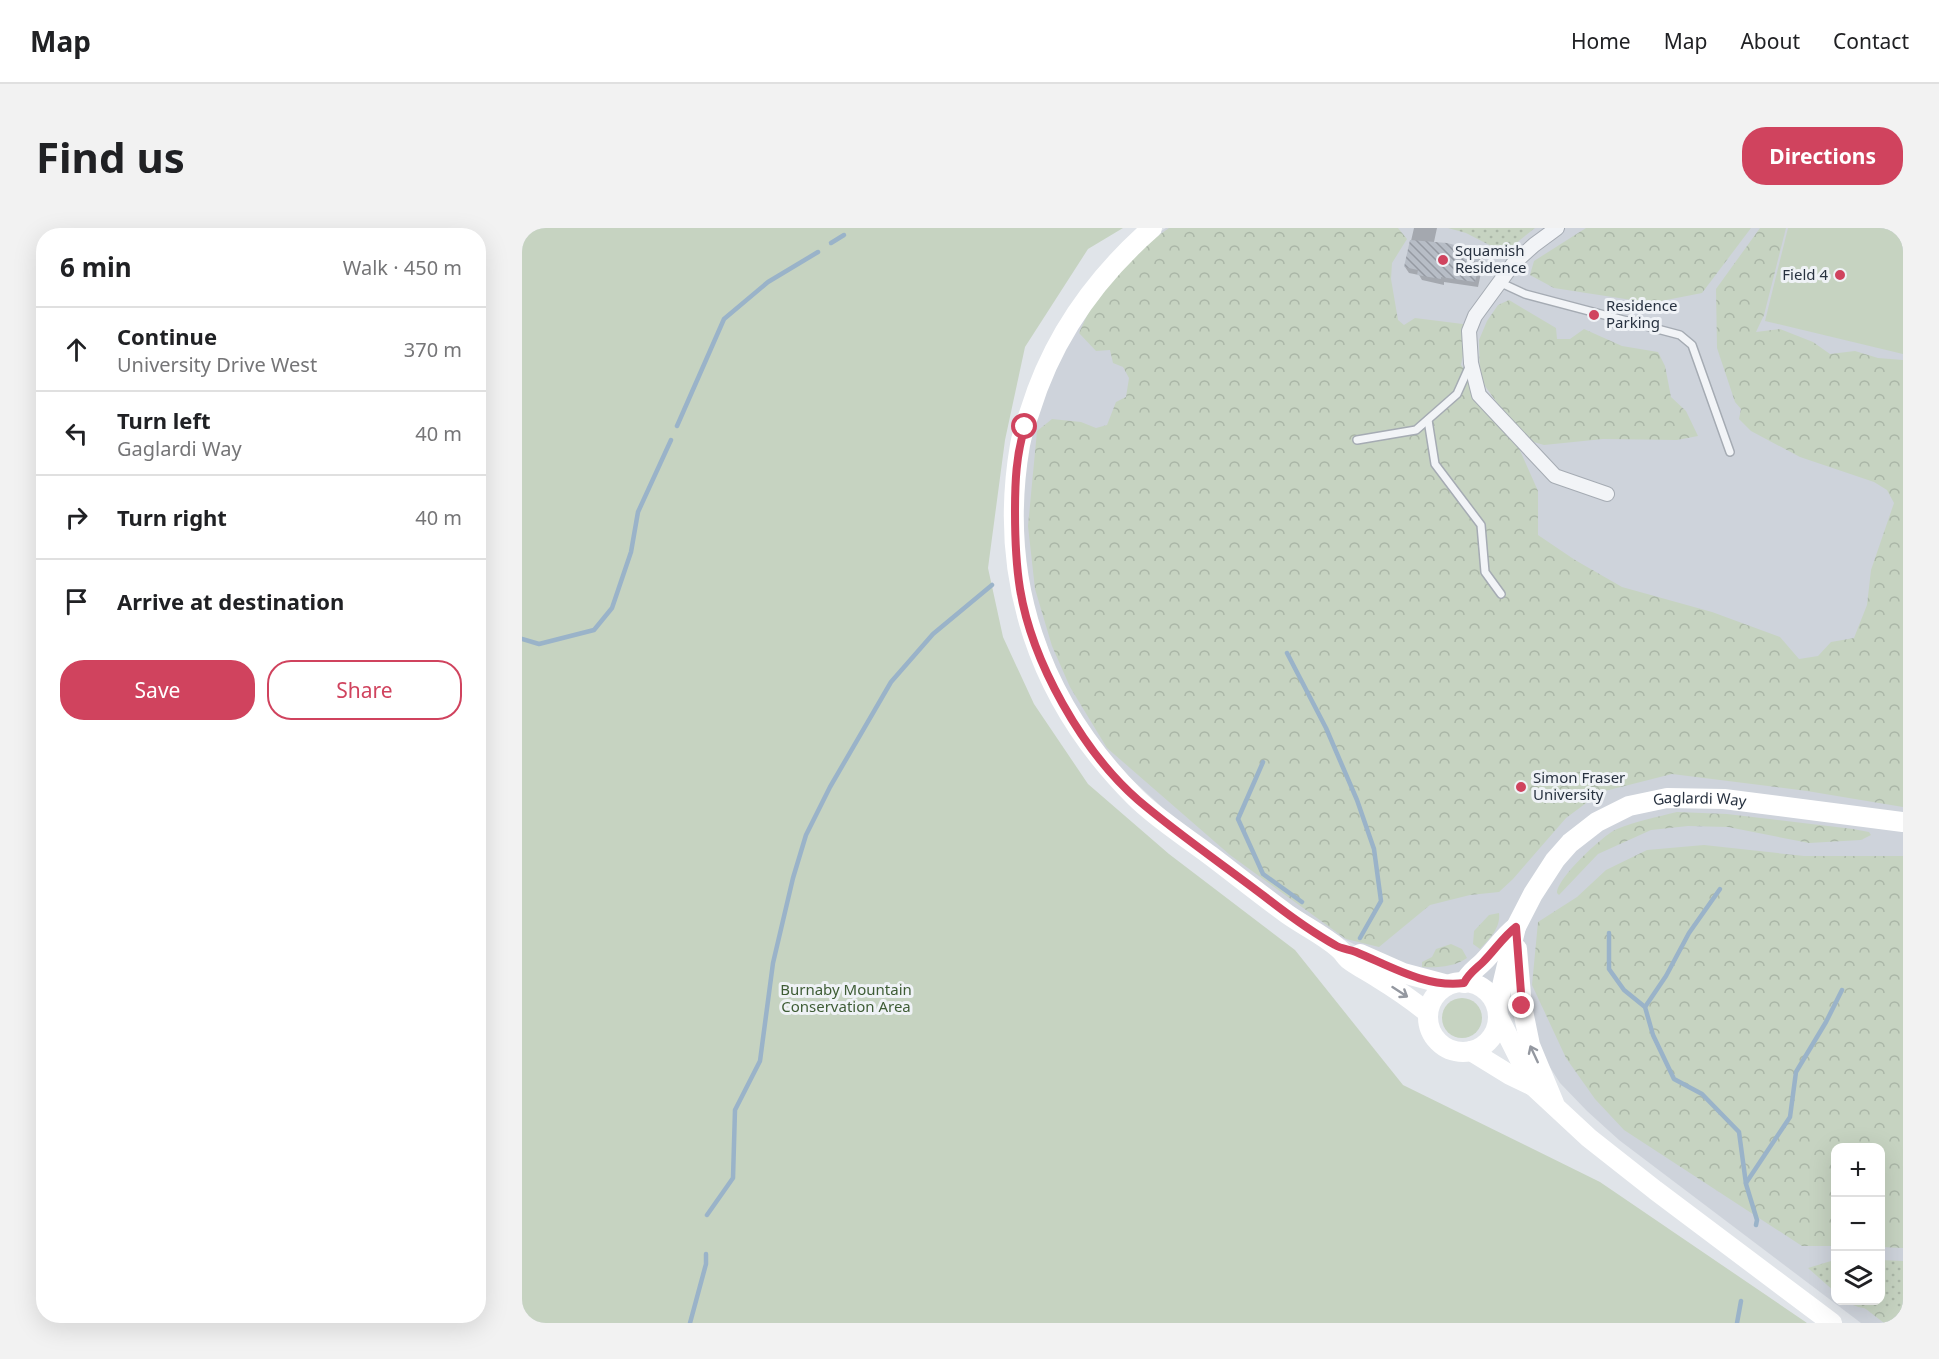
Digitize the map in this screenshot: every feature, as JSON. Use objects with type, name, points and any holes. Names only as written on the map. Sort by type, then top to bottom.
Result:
[{"type":"street","points":[[1152,228],[1125,252],[1096,285],[1071,320],[1050,357],[1020,443],[1015,484],[1015,538],[1020,590],[1029,626],[1046,673],[1085,740],[1137,799],[1288,915],[1337,947],[1348,959],[1407,996],[1428,1013]]},
{"type":"street","points":[[1557,228],[1520,257],[1498,282],[1475,316],[1469,331],[1471,363],[1479,395],[1555,476],[1607,494]]},
{"type":"street","name":"Gaglardi Way","points":[[1498,1012],[1516,927],[1533,894],[1555,860],[1570,843],[1598,822],[1638,804],[1667,798],[1724,799],[1903,822]]},
{"type":"street","points":[[1516,927],[1522,1006],[1530,1045],[1556,1108]]},
{"type":"street","name":"Gaglardi Way","points":[[1456,984],[1483,962],[1504,936],[1516,927]]},
{"type":"street","points":[[1337,947],[1354,951],[1403,973],[1456,984],[1474,984],[1484,989],[1492,997],[1533,1086]]},
{"type":"street","points":[[1456,984],[1434,996],[1428,1013],[1433,1034],[1440,1042],[1460,1051],[1471,1051],[1482,1047],[1497,1029],[1498,1012]]},
{"type":"street","points":[[1471,1051],[1533,1086],[1589,1138],[1832,1323]]},
{"type":"lane","points":[[1498,282],[1526,294],[1680,335],[1692,345],[1730,452]]},
{"type":"lane","points":[[1357,440],[1416,430],[1457,394],[1471,363]]},
{"type":"lane","points":[[1428,420],[1434,464],[1481,525],[1485,572],[1501,594]]},
{"type":"shaded area","name":"Simon Fraser University","points":[[1166,228],[1903,228],[1903,1323],[1861,1323],[1837,1305],[1885,1305],[1885,1143],[1831,1143],[1831,1300],[1619,1140],[1587,1111],[1560,1083],[1539,1050],[1526,999],[1465,970],[1452,977],[1383,959],[1342,938],[1289,904],[1164,809],[1115,764],[1087,728],[1062,685],[1033,609],[1025,566],[1022,515],[1027,452],[1039,410],[1051,376],[1091,300],[1156,234]]},
{"type":"green space","name":"Burnaby Mountain Conservation Area","points":[[522,228],[1123,228],[1088,249],[1025,347],[1005,440],[988,568],[1003,637],[1034,704],[1088,784],[1169,854],[1295,950],[1403,1085],[1600,1182],[1807,1323],[522,1323]]},
{"type":"green space","points":[[1169,228],[1398,228],[1407,239],[1392,263],[1391,279],[1398,320],[1404,325],[1415,318],[1463,324],[1466,339],[1461,365],[1510,428],[1538,491],[1538,535],[1622,587],[1712,612],[1780,637],[1799,659],[1818,656],[1831,642],[1854,638],[1867,605],[1871,570],[1894,503],[1887,490],[1874,482],[1800,457],[1751,431],[1739,419],[1741,409],[1735,402],[1717,348],[1716,289],[1760,228],[1786,228],[1764,315],[1756,332],[1780,329],[1813,342],[1830,354],[1855,351],[1878,358],[1903,360],[1903,807],[1807,791],[1672,774],[1601,792],[1566,818],[1499,892],[1470,895],[1430,905],[1379,947],[1346,939],[1230,855],[1107,748],[1070,687],[1052,646],[1035,589],[1028,526],[1037,431],[1052,419],[1081,422],[1096,428],[1107,425],[1116,402],[1126,397],[1129,378],[1123,367],[1113,363],[1110,350],[1096,351],[1079,333],[1096,296],[1141,248]]},
{"type":"green space","points":[[1448,228],[1535,228],[1506,251],[1501,251],[1466,233]]},
{"type":"green space","points":[[1586,228],[1751,228],[1702,293],[1651,303],[1554,288],[1530,275],[1534,261]]},
{"type":"green space","name":"Field 4","points":[[1788,228],[1903,228],[1903,354],[1765,321]]},
{"type":"green space","points":[[1509,300],[1556,328],[1557,339],[1570,339],[1584,329],[1622,346],[1658,352],[1665,366],[1671,397],[1686,411],[1698,436],[1677,440],[1603,439],[1544,445],[1523,439],[1480,379],[1479,340],[1487,321],[1498,305]]},
{"type":"green space","points":[[1677,812],[1727,814],[1853,829],[1869,832],[1871,835],[1861,840],[1809,843],[1728,827],[1688,826],[1651,830],[1598,854],[1559,895],[1557,893],[1559,886],[1572,868],[1610,833],[1632,824]]},
{"type":"green space","points":[[1704,845],[1804,856],[1903,856],[1903,1248],[1885,1247],[1885,1143],[1831,1143],[1831,1246],[1802,1246],[1624,1130],[1595,1099],[1566,1058],[1532,985],[1538,922],[1577,897],[1606,870],[1647,850]]},
{"type":"green space","points":[[1499,913],[1496,928],[1480,949],[1473,944],[1474,931],[1489,915]]},
{"type":"green space","points":[[1451,944],[1462,949],[1467,958],[1445,966],[1422,967],[1422,962],[1432,957],[1436,949]]},
{"type":"green space","points":[[1462,998],[1470,999],[1476,1004],[1481,1010],[1481,1026],[1476,1032],[1470,1037],[1462,1038],[1454,1037],[1448,1032],[1443,1026],[1442,1018],[1443,1010],[1448,1004],[1454,999]]},
{"type":"green space","points":[[1885,1260],[1903,1261],[1903,1310],[1852,1305],[1885,1305]]},
{"type":"green space","points":[[1831,1261],[1831,1288],[1808,1268]]},
{"type":"green space","points":[[1862,1306],[1903,1308],[1903,1323],[1884,1323]]},
{"type":"building","name":"Squamish Residence","points":[[1410,240],[1447,243],[1482,252],[1475,282],[1417,275],[1418,270],[1404,267]]},
{"type":"waterway","points":[[831,243],[844,235]]},
{"type":"waterway","points":[[677,426],[724,319],[768,282],[818,252]]},
{"type":"waterway","points":[[522,639],[539,644],[594,630],[612,608],[631,552],[638,512],[671,440]]},
{"type":"waterway","points":[[707,1215],[733,1178],[735,1110],[760,1061],[773,963],[793,878],[806,835],[830,787],[891,682],[933,634],[992,585]]},
{"type":"waterway","points":[[1287,653],[1326,728],[1357,800],[1374,849],[1381,901],[1360,938]]},
{"type":"waterway","points":[[1263,762],[1238,819],[1263,874],[1302,902]]},
{"type":"waterway","points":[[1645,1007],[1666,976],[1689,933],[1720,889]]},
{"type":"waterway","points":[[1609,933],[1609,969],[1624,990],[1645,1007],[1653,1035],[1674,1079],[1702,1094],[1739,1132],[1746,1184],[1757,1220],[1756,1225]]},
{"type":"waterway","points":[[1746,1183],[1790,1117],[1796,1072],[1842,990]]},
{"type":"waterway","points":[[690,1323],[706,1264],[706,1254]]},
{"type":"waterway","points":[[1737,1323],[1741,1301]]},
{"type":"place","name":"Squamish Residence","points":[[1443,260]]},
{"type":"place","name":"Field 4","points":[[1840,275]]},
{"type":"place","name":"Residence Parking","points":[[1594,315]]},
{"type":"place","name":"Simon Fraser University","points":[[1521,787]]},
{"type":"route","points":[[1025,427],[1020,443],[1015,484],[1015,538],[1020,590],[1029,626],[1046,673],[1085,740],[1106,766],[1137,799],[1288,915],[1337,947],[1354,951],[1403,973],[1448,985],[1464,983],[1468,974],[1483,962],[1504,936],[1516,927],[1522,1006]]}]
